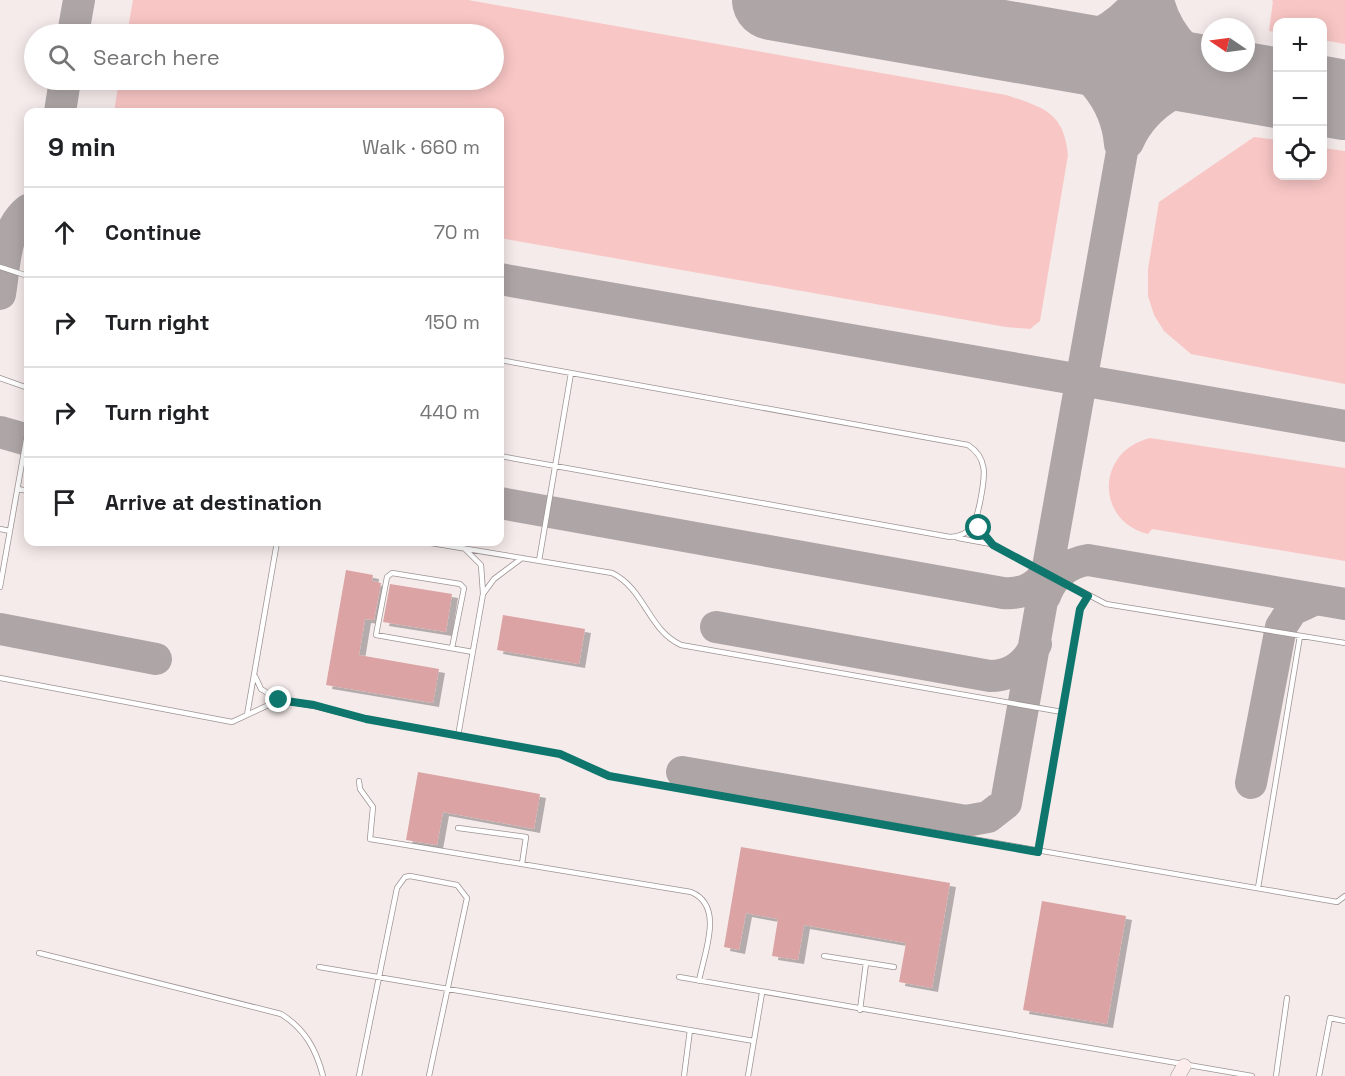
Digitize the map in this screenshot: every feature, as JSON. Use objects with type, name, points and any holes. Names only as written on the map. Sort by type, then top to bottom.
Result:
[{"type":"lane","points":[[0,267],[24,275]]},
{"type":"lane","points":[[504,361],[968,445],[979,454],[985,468],[977,520],[982,535],[993,545],[1088,596],[1117,607],[1345,643]]},
{"type":"lane","points":[[539,561],[571,373]]},
{"type":"lane","points":[[0,378],[24,387]]},
{"type":"lane","points":[[0,587],[24,453]]},
{"type":"lane","points":[[504,457],[993,545]]},
{"type":"lane","points":[[18,489],[24,490]]},
{"type":"lane","points":[[950,537],[966,534],[977,520]]},
{"type":"lane","points":[[0,529],[10,531]]},
{"type":"lane","points":[[247,715],[276,546]]},
{"type":"lane","points":[[451,546],[612,573],[622,578],[639,596],[663,635],[681,645],[1062,712]]},
{"type":"lane","points":[[458,736],[483,594],[480,566],[464,548]]},
{"type":"lane","points":[[483,594],[494,579],[522,558]]},
{"type":"lane","points":[[452,648],[464,588],[460,584],[392,573],[387,577],[376,635],[473,652]]},
{"type":"lane","points":[[1038,852],[1080,609],[1088,596]]},
{"type":"lane","points":[[1258,888],[1300,636]]},
{"type":"lane","points":[[254,671],[261,689],[279,700],[560,754],[609,776],[1038,852],[1345,903]]},
{"type":"lane","points":[[0,678],[232,722],[279,700]]},
{"type":"lane","points":[[360,781],[360,789],[373,807],[370,838],[691,892],[702,896],[711,914],[699,981]]},
{"type":"lane","points":[[458,828],[526,837],[522,864]]},
{"type":"lane","points":[[359,1076],[397,888],[405,877],[410,876],[457,885],[467,898],[429,1076]]},
{"type":"lane","points":[[1337,902],[1345,896]]},
{"type":"lane","points":[[39,952],[281,1014],[296,1024],[316,1052],[323,1076]]},
{"type":"lane","points":[[824,956],[894,967]]},
{"type":"lane","points":[[860,1010],[866,963]]},
{"type":"lane","points":[[319,967],[754,1041]]},
{"type":"lane","points":[[679,977],[1183,1072],[1252,1076]]},
{"type":"lane","points":[[748,1076],[762,993]]},
{"type":"lane","points":[[1275,1076],[1287,998]]},
{"type":"lane","points":[[1319,1076],[1330,1018],[1345,1021]]},
{"type":"lane","points":[[684,1076],[690,1030]]},
{"type":"shaded area","points":[[133,0],[468,0],[1019,99],[1041,108],[1056,120],[1062,129],[1068,155],[1040,321],[1030,329],[1006,327],[504,239],[504,108],[115,108],[117,90],[504,90],[504,24],[129,24]]},
{"type":"shaded area","points":[[1271,0],[1345,0],[1345,44],[1327,41],[1327,18],[1273,18],[1273,32],[1269,31],[1273,1]]},
{"type":"shaded area","points":[[1254,137],[1273,139],[1273,180],[1327,180],[1327,149],[1345,151],[1345,384],[1191,354],[1164,331],[1154,315],[1148,296],[1148,269],[1159,202]]},
{"type":"shaded area","points":[[1150,438],[1345,468],[1345,561],[1152,529],[1148,534],[1131,527],[1118,515],[1111,501],[1109,486],[1112,471],[1119,457],[1132,445]]},
{"type":"building","points":[[346,570],[373,575],[372,581],[381,583],[374,620],[365,619],[359,655],[439,669],[433,703],[326,685]]},
{"type":"building","points":[[390,584],[452,594],[446,632],[383,622]]},
{"type":"building","points":[[503,615],[585,629],[579,664],[497,650]]},
{"type":"building","points":[[418,772],[540,794],[534,829],[443,812],[437,845],[406,840]]},
{"type":"building","points":[[741,847],[950,883],[932,988],[899,982],[906,943],[804,925],[798,960],[772,956],[778,919],[746,913],[739,950],[724,947]]},
{"type":"building","points":[[1042,901],[1126,916],[1107,1024],[1023,1010]]},
{"type":"taxiway","points":[[75,24],[79,0]]},
{"type":"taxiway","points":[[1044,47],[1085,40],[1120,20],[1139,0]]},
{"type":"taxiway","points":[[682,772],[966,821],[988,817],[1006,803],[1149,0]]},
{"type":"taxiway","points":[[1158,0],[1168,26],[1185,49],[1207,67],[1232,80]]},
{"type":"taxiway","points":[[1044,47],[1073,64],[1096,85],[1112,112],[1120,144]]},
{"type":"taxiway","points":[[1128,142],[1145,115],[1170,95],[1200,83],[1232,80]]},
{"type":"taxiway","points":[[61,108],[63,90]]},
{"type":"taxiway","points":[[0,294],[10,237],[24,214]]},
{"type":"taxiway","points":[[504,280],[1345,426]]},
{"type":"taxiway","points":[[0,432],[24,439]]},
{"type":"taxiway","points":[[504,504],[1003,593],[1018,592],[1031,587],[1042,578],[1050,565]]},
{"type":"taxiway","points":[[1045,596],[1061,572],[1073,564],[1088,560],[1345,604]]},
{"type":"taxiway","points":[[1251,783],[1281,627],[1292,610],[1316,599]]},
{"type":"taxiway","points":[[716,627],[990,676],[1005,674],[1018,668],[1036,644]]},
{"type":"taxiway","points":[[0,629],[156,659]]},
{"type":"runway","points":[[772,0],[1273,87]]},
{"type":"runway","points":[[1327,97],[1345,100]]},
{"type":"route","points":[[279,700],[314,705],[366,719],[560,754],[609,776],[1038,852],[1080,609],[1088,596],[993,545],[982,535],[979,528]]}]
